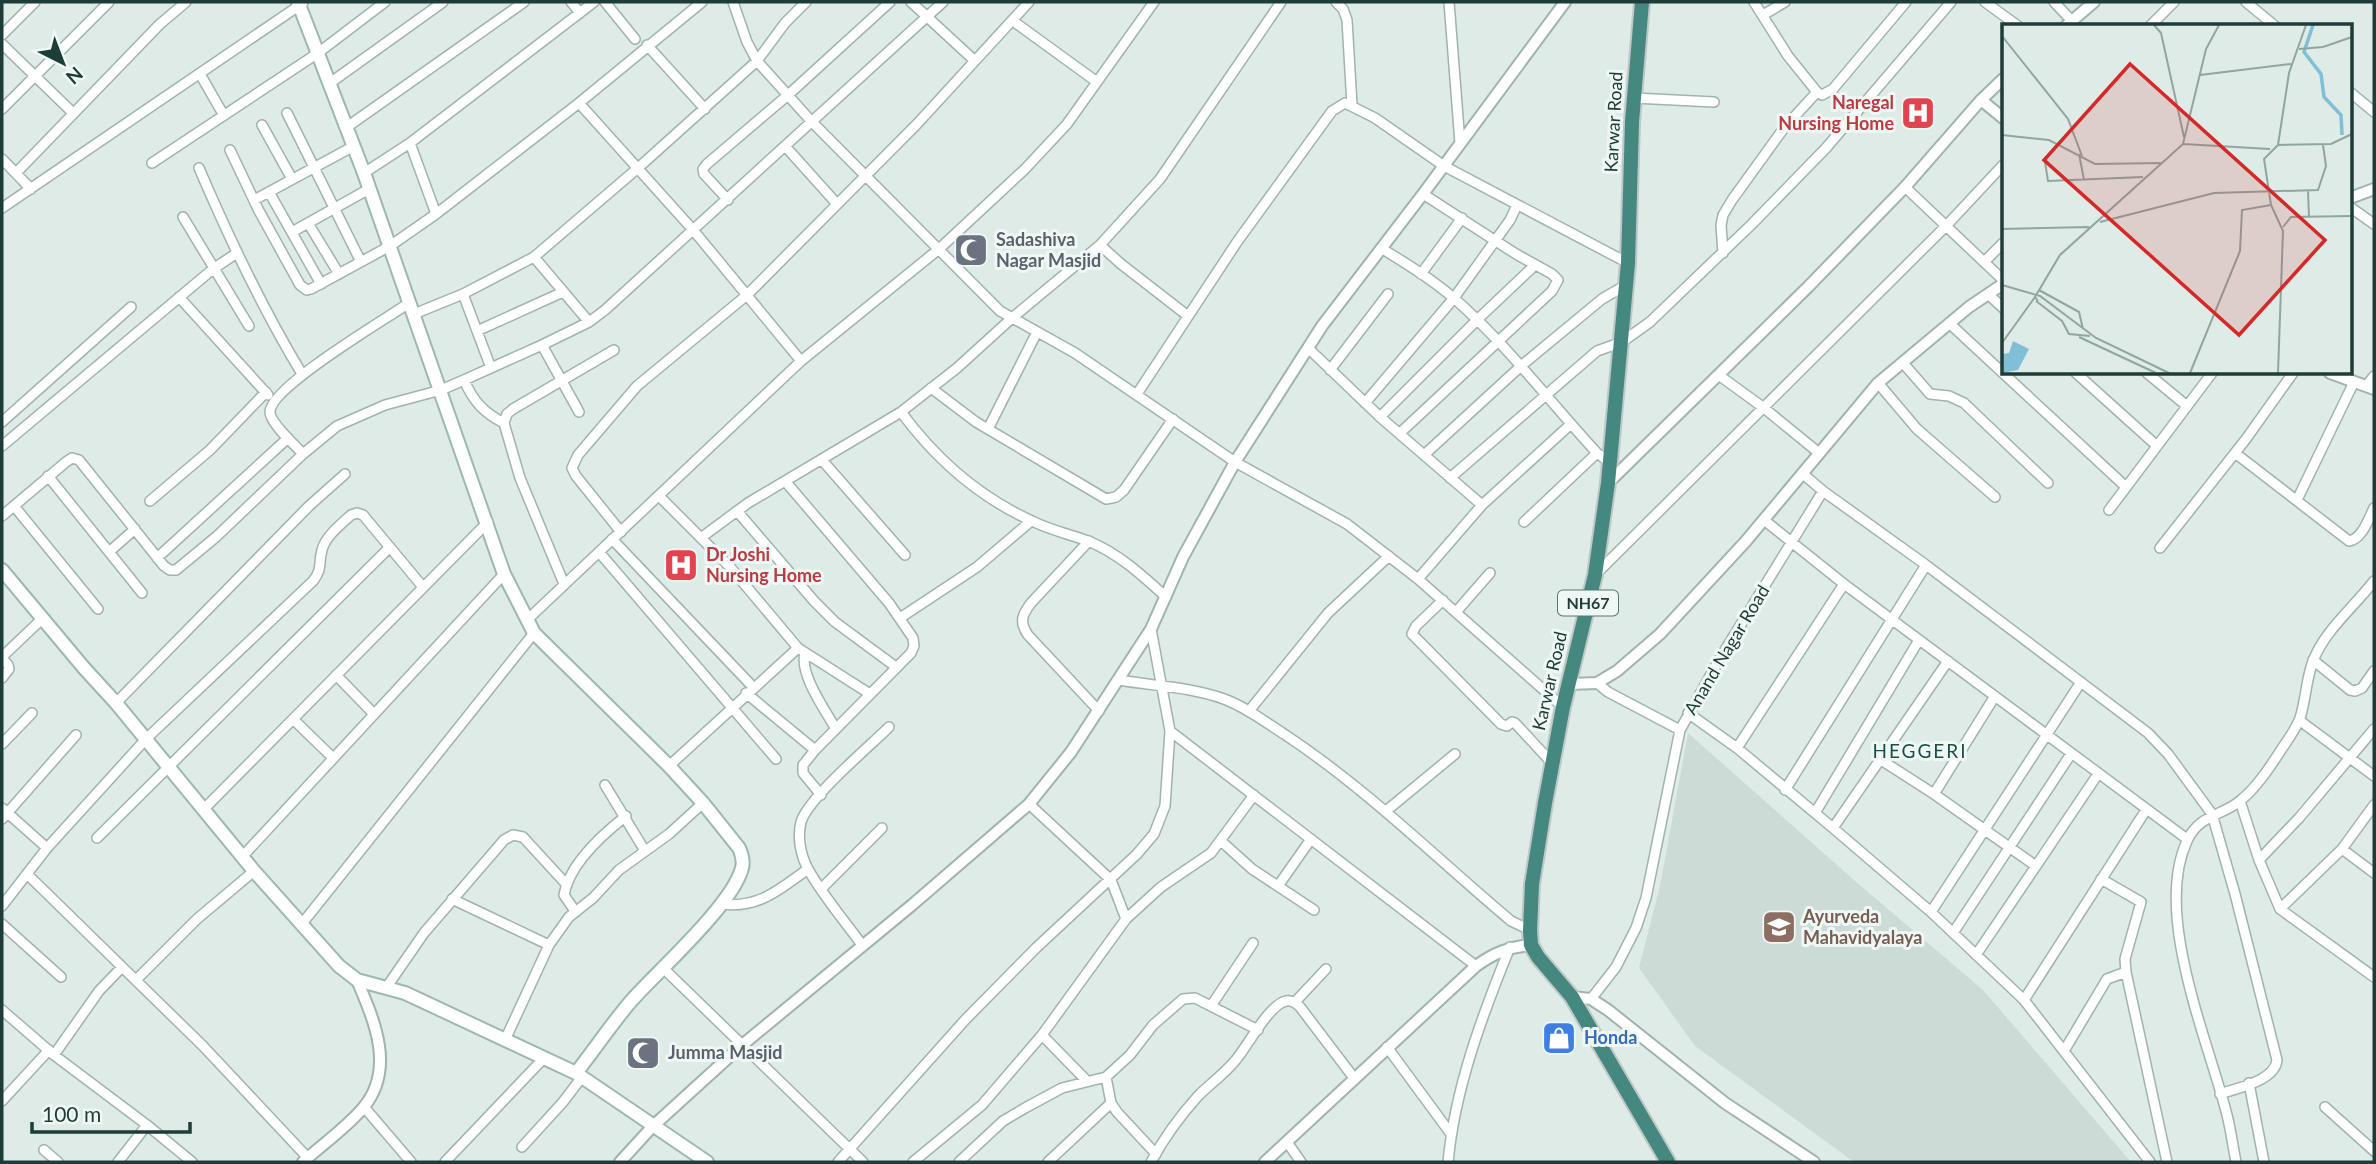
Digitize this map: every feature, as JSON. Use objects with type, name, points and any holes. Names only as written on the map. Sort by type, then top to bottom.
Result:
[{"type":"highway","name":"Karwar Road","points":[[1530,937],[1532,884],[1552,763],[1595,575],[1608,483],[1603,458],[1622,342],[1628,263],[1634,98],[1642,2]]},
{"type":"highway","points":[[1530,937],[1538,957],[1572,997],[1668,1162]]},
{"type":"main road","points":[[301,3],[442,390],[504,574],[534,634],[669,766],[703,803],[743,856],[743,868],[722,904],[631,1002],[579,1075]]},
{"type":"main road","points":[[2,570],[116,703],[254,872],[339,966],[357,980],[405,993],[579,1075],[707,1162]]},
{"type":"street","points":[[2,35],[35,2]]},
{"type":"street","points":[[2,109],[109,2]]},
{"type":"street","points":[[16,173],[174,10],[186,2]]},
{"type":"street","points":[[152,163],[318,52],[385,2]]},
{"type":"street","points":[[330,83],[443,2]]},
{"type":"street","points":[[347,127],[524,2]]},
{"type":"street","points":[[571,2],[580,13]]},
{"type":"street","points":[[364,173],[410,143],[594,2]]},
{"type":"street","points":[[605,2],[635,39]]},
{"type":"street","points":[[230,150],[300,285],[307,290],[390,246],[436,215],[702,2]]},
{"type":"street","points":[[733,2],[747,42],[757,61],[812,122],[986,299],[1012,318],[1075,353],[1235,462],[1347,524],[1443,600],[1563,707]]},
{"type":"street","points":[[303,454],[270,415],[274,401],[302,374],[412,309],[463,294],[534,257],[638,169],[757,61],[785,23],[806,2]]},
{"type":"street","points":[[728,200],[704,174],[703,169],[707,163],[788,95],[890,2]]},
{"type":"street","points":[[911,2],[975,61]]},
{"type":"street","points":[[2,516],[65,462],[72,458],[79,460],[157,558],[170,570],[176,570],[337,426],[385,405],[442,390],[589,322],[694,231],[943,2]]},
{"type":"street","points":[[621,532],[576,476],[572,468],[573,462],[637,386],[747,295],[1013,22],[1029,2]]},
{"type":"street","points":[[527,620],[801,361],[939,249],[1026,169],[1066,124],[1154,2]]},
{"type":"street","points":[[702,537],[737,510],[901,412],[1100,245],[1160,179],[1282,2]]},
{"type":"street","points":[[1336,2],[1347,20],[1352,104]]},
{"type":"street","points":[[1449,2],[1460,143]]},
{"type":"street","points":[[620,1162],[652,1127],[741,1046],[1029,804],[1071,752],[1151,629],[1183,557],[1235,462],[1308,348],[1565,2]]},
{"type":"street","points":[[1754,2],[1788,56],[1822,95],[1833,89],[1906,2]]},
{"type":"street","points":[[1762,15],[1785,2]]},
{"type":"street","points":[[1450,478],[1597,351],[1622,342],[1650,323],[1826,148],[1951,2]]},
{"type":"street","points":[[1985,2],[2015,24]]},
{"type":"street","points":[[2054,2],[2069,24],[2094,2]]},
{"type":"street","points":[[2152,24],[2174,2]]},
{"type":"street","points":[[2246,2],[2271,24]]},
{"type":"street","points":[[2,208],[301,3]]},
{"type":"street","points":[[1013,22],[1097,82]]},
{"type":"street","points":[[2,44],[73,113]]},
{"type":"street","points":[[647,45],[705,108]]},
{"type":"street","points":[[200,74],[223,114]]},
{"type":"street","points":[[1608,483],[1720,376],[1905,187],[1981,100],[2002,80]]},
{"type":"street","points":[[1723,253],[1721,225],[1731,200],[1784,128],[1817,92]]},
{"type":"street","points":[[2352,94],[2374,112]]},
{"type":"street","points":[[1634,98],[1714,102]]},
{"type":"street","points":[[1981,100],[2002,117]]},
{"type":"street","points":[[579,103],[694,231],[801,361]]},
{"type":"street","points":[[1137,394],[1237,242],[1332,111],[1345,103],[1352,104],[1444,166],[1628,263]]},
{"type":"street","points":[[287,113],[361,262]]},
{"type":"street","points":[[262,125],[292,179]]},
{"type":"street","points":[[410,143],[436,215]]},
{"type":"street","points":[[254,200],[354,146]]},
{"type":"street","points":[[785,146],[837,204]]},
{"type":"street","points":[[2,159],[31,189]]},
{"type":"street","points":[[1595,575],[1946,226],[2002,166]]},
{"type":"street","points":[[199,168],[237,253],[302,374]]},
{"type":"street","points":[[1905,187],[2002,281]]},
{"type":"street","points":[[292,232],[369,189]]},
{"type":"street","points":[[2352,197],[2374,189]]},
{"type":"street","points":[[269,192],[321,284]]},
{"type":"street","points":[[1400,433],[1557,284],[1556,276],[1423,194]]},
{"type":"street","points":[[1365,403],[1454,299],[1496,241],[1517,205]]},
{"type":"street","points":[[2352,208],[2374,224]]},
{"type":"street","points":[[183,217],[249,326]]},
{"type":"street","points":[[1421,274],[1462,218]]},
{"type":"street","points":[[308,223],[339,274]]},
{"type":"street","points":[[1984,262],[2002,244]]},
{"type":"street","points":[[1100,245],[1188,316]]},
{"type":"street","points":[[1381,248],[1421,274],[1477,320],[1603,458],[1524,522]]},
{"type":"street","points":[[2,446],[213,269],[237,253]]},
{"type":"street","points":[[534,257],[589,322]]},
{"type":"street","points":[[1380,417],[1535,265]]},
{"type":"street","points":[[1569,684],[1597,683],[1617,671],[1660,634],[1764,520],[1878,383],[2002,283]]},
{"type":"street","points":[[1424,455],[1521,366],[1602,299],[1626,285]]},
{"type":"street","points":[[477,331],[563,292]]},
{"type":"street","points":[[463,294],[491,368]]},
{"type":"street","points":[[1330,370],[1388,294]]},
{"type":"street","points":[[1988,294],[2002,307]]},
{"type":"street","points":[[179,297],[274,401]]},
{"type":"street","points":[[2,422],[131,307]]},
{"type":"street","points":[[1949,323],[2002,372]]},
{"type":"street","points":[[988,429],[1037,332]]},
{"type":"street","points":[[542,345],[579,412]]},
{"type":"street","points":[[1308,348],[1380,417],[1482,505]]},
{"type":"street","points":[[564,584],[520,478],[504,423],[507,414],[513,409],[614,350]]},
{"type":"street","points":[[1903,363],[1930,394],[1949,396],[1964,403],[2048,482]]},
{"type":"street","points":[[2004,374],[2126,486]]},
{"type":"street","points":[[2077,374],[2157,446]]},
{"type":"street","points":[[2148,374],[2187,406]]},
{"type":"street","points":[[2109,510],[2211,374]]},
{"type":"street","points":[[2160,548],[2235,453],[2291,374]]},
{"type":"street","points":[[2333,374],[2370,387],[2374,376]]},
{"type":"street","points":[[1720,376],[1819,453]]},
{"type":"street","points":[[464,380],[478,405],[489,416],[504,423]]},
{"type":"street","points":[[2297,500],[2354,382]]},
{"type":"street","points":[[1878,383],[1917,429],[1995,497]]},
{"type":"street","points":[[931,388],[988,429],[1106,499],[1116,497],[1124,490],[1173,419]]},
{"type":"street","points":[[150,501],[210,450],[266,392]]},
{"type":"street","points":[[901,412],[922,440],[964,479],[992,499],[1031,521],[1089,541],[1115,554],[1166,597]]},
{"type":"street","points":[[1418,579],[1482,505],[1571,424]]},
{"type":"street","points":[[157,558],[288,438]]},
{"type":"street","points":[[2235,453],[2348,541],[2354,541],[2359,536],[2374,508]]},
{"type":"street","points":[[822,460],[905,555]]},
{"type":"street","points":[[116,703],[309,506],[345,474]]},
{"type":"street","points":[[1803,474],[2148,733],[2216,813],[2277,1060],[2273,1072],[2266,1077],[2220,1094]]},
{"type":"street","points":[[48,476],[142,593]]},
{"type":"street","points":[[785,481],[900,618],[913,638],[914,646],[911,653],[815,750],[802,769],[821,795]]},
{"type":"street","name":"Anand Nagar Road","points":[[1591,999],[1616,967],[1636,928],[1646,898],[1680,730],[1823,491]]},
{"type":"street","points":[[660,497],[730,567],[801,650],[870,694]]},
{"type":"street","points":[[14,506],[98,609]]},
{"type":"street","points":[[737,510],[835,622],[896,667]]},
{"type":"street","points":[[2,906],[47,848],[146,739],[313,581],[321,566],[324,544],[351,515],[363,515],[423,587]]},
{"type":"street","points":[[1764,520],[1844,584],[2187,839]]},
{"type":"street","points":[[900,618],[977,567],[1031,521]]},
{"type":"street","points":[[204,809],[488,522]]},
{"type":"street","points":[[109,552],[135,529]]},
{"type":"street","points":[[612,539],[749,690],[815,750]]},
{"type":"street","points":[[1089,541],[1031,603],[1023,615],[1022,623],[1028,635],[1099,710]]},
{"type":"street","points":[[97,838],[390,547]]},
{"type":"street","points":[[599,552],[776,758]]},
{"type":"street","points":[[1249,711],[1328,613],[1388,556]]},
{"type":"street","points":[[1785,790],[1926,565]]},
{"type":"street","points":[[1456,612],[1490,573]]},
{"type":"street","points":[[242,857],[504,574]]},
{"type":"street","points":[[2236,1162],[2183,958],[2176,918],[2179,870],[2187,839],[2200,823],[2238,803],[2259,781],[2299,720],[2313,660],[2334,627],[2374,581]]},
{"type":"street","points":[[1737,748],[1844,584]]},
{"type":"street","points":[[1443,600],[1416,625],[1412,634],[1501,724],[1507,726],[1516,723],[1552,763]]},
{"type":"street","points":[[2,678],[9,669],[2,657],[43,618]]},
{"type":"street","points":[[838,1162],[965,1020],[1036,948],[1111,880],[1154,834],[1165,806],[1170,731],[1151,629]]},
{"type":"street","points":[[301,925],[534,634]]},
{"type":"street","points":[[1815,813],[1919,640]]},
{"type":"street","points":[[669,766],[749,690],[801,650]]},
{"type":"street","points":[[801,650],[805,670],[836,729]]},
{"type":"street","points":[[2313,660],[2350,690],[2355,691],[2362,688],[2374,671]]},
{"type":"street","points":[[1833,828],[1948,661]]},
{"type":"street","points":[[337,675],[374,714]]},
{"type":"street","points":[[1119,680],[1204,693],[1249,711],[1307,749],[1386,811],[1530,937],[1476,966],[1265,1162]]},
{"type":"street","points":[[1931,912],[2081,682]]},
{"type":"street","points":[[1597,683],[1608,692],[1680,730]]},
{"type":"street","points":[[1934,794],[1995,696]]},
{"type":"street","points":[[2,744],[32,713]]},
{"type":"street","points":[[1688,713],[1737,748],[1833,828],[1931,912],[2024,1000],[2150,1162]]},
{"type":"street","points":[[293,719],[333,758]]},
{"type":"street","points":[[2299,720],[2374,776]]},
{"type":"street","points":[[862,945],[808,869],[800,847],[799,831],[802,819],[821,795],[889,727]]},
{"type":"street","points":[[2259,860],[2299,818],[2374,729]]},
{"type":"street","points":[[1170,731],[1476,966]]},
{"type":"street","points":[[47,848],[3,813],[76,735]]},
{"type":"street","points":[[1386,811],[1455,754]]},
{"type":"street","points":[[1953,933],[2071,754]]},
{"type":"street","points":[[1881,760],[2036,866]]},
{"type":"street","points":[[1976,955],[2098,774]]},
{"type":"street","points":[[605,785],[645,851]]},
{"type":"street","points":[[914,1162],[982,1105],[1042,1035],[1126,919],[1161,887],[1205,858],[1254,795]]},
{"type":"street","points":[[505,1040],[549,945],[575,911],[593,898],[619,870],[669,834],[703,803]]},
{"type":"street","points":[[2238,803],[2280,909],[2374,977]]},
{"type":"street","points":[[1029,804],[1111,880],[1126,919]]},
{"type":"street","points":[[2280,909],[2342,849],[2374,805]]},
{"type":"street","points":[[2024,1000],[2146,810]]},
{"type":"street","points":[[575,911],[564,895],[566,884],[592,845],[626,816]]},
{"type":"street","points":[[822,888],[882,828]]},
{"type":"street","points":[[386,988],[424,933],[504,840],[513,835],[523,837],[566,884]]},
{"type":"street","points":[[1278,886],[1311,839]]},
{"type":"street","points":[[1220,841],[1252,869],[1314,910]]},
{"type":"street","points":[[2342,849],[2374,873]]},
{"type":"street","points":[[722,904],[760,901],[808,869]]},
{"type":"street","points":[[136,980],[197,919],[254,872]]},
{"type":"street","points":[[27,874],[203,1046],[306,1160],[364,1107],[374,1089],[380,1067],[377,1031],[357,980]]},
{"type":"street","points":[[2101,879],[2141,902],[2125,959],[2126,972],[2167,1162]]},
{"type":"street","points":[[452,900],[549,945]]},
{"type":"street","points":[[2,924],[61,976]]},
{"type":"street","points":[[1211,1006],[1253,943]]},
{"type":"street","points":[[1448,1162],[1459,1096],[1492,991],[1510,947]]},
{"type":"street","points":[[2,1101],[52,1053],[99,991],[122,967]]},
{"type":"street","points":[[662,967],[863,1162]]},
{"type":"street","points":[[1295,1002],[1326,969]]},
{"type":"street","points":[[2064,1051],[2107,979],[2126,972]]},
{"type":"street","points":[[1572,997],[1591,999],[1608,1010],[1726,1103],[1814,1162]]},
{"type":"street","points":[[961,1162],[1003,1121],[1062,1088],[1106,1077],[1130,1055],[1153,1025],[1183,999],[1195,999],[1258,1030]]},
{"type":"street","points":[[1106,1077],[1111,1103],[1153,1158],[1171,1128],[1199,1096],[1232,1065],[1264,1019],[1287,1000],[1295,1002],[1354,1078]]},
{"type":"street","points":[[2,1010],[52,1053],[192,1162]]},
{"type":"street","points":[[1042,1035],[1086,1080]]},
{"type":"street","points":[[1387,1047],[1451,1134]]},
{"type":"street","points":[[444,1162],[544,1058]]},
{"type":"street","points":[[522,1147],[563,1102],[579,1075]]},
{"type":"street","points":[[2249,1083],[2264,1162]]},
{"type":"street","points":[[1048,1162],[1111,1103]]},
{"type":"street","points":[[364,1107],[411,1162]]},
{"type":"street","points":[[2325,1107],[2374,1151]]},
{"type":"street","points":[[118,1162],[147,1125]]},
{"type":"street","points":[[1287,1142],[1301,1162]]},
{"type":"street","points":[[44,1150],[58,1162]]},
{"type":"shaded area","name":"Ayurveda Mahavidyalaya","points":[[1688,733],[1983,990],[2131,1162],[1854,1162],[1695,1046],[1639,968],[1660,886]]},
{"type":"place","name":"Naregal Nursing Home","points":[[1918,113]]},
{"type":"place","name":"Sadashiva Nagar Masjid","points":[[971,250]]},
{"type":"place","name":"Dr Joshi Nursing Home","points":[[681,565]]},
{"type":"place","name":"Ayurveda Mahavidyalaya","points":[[1779,927]]},
{"type":"place","name":"Honda","points":[[1559,1038]]},
{"type":"place","name":"Jumma Masjid","points":[[643,1053]]},
{"type":"district","name":"HEGGERI","points":[[1920,751]]}]
